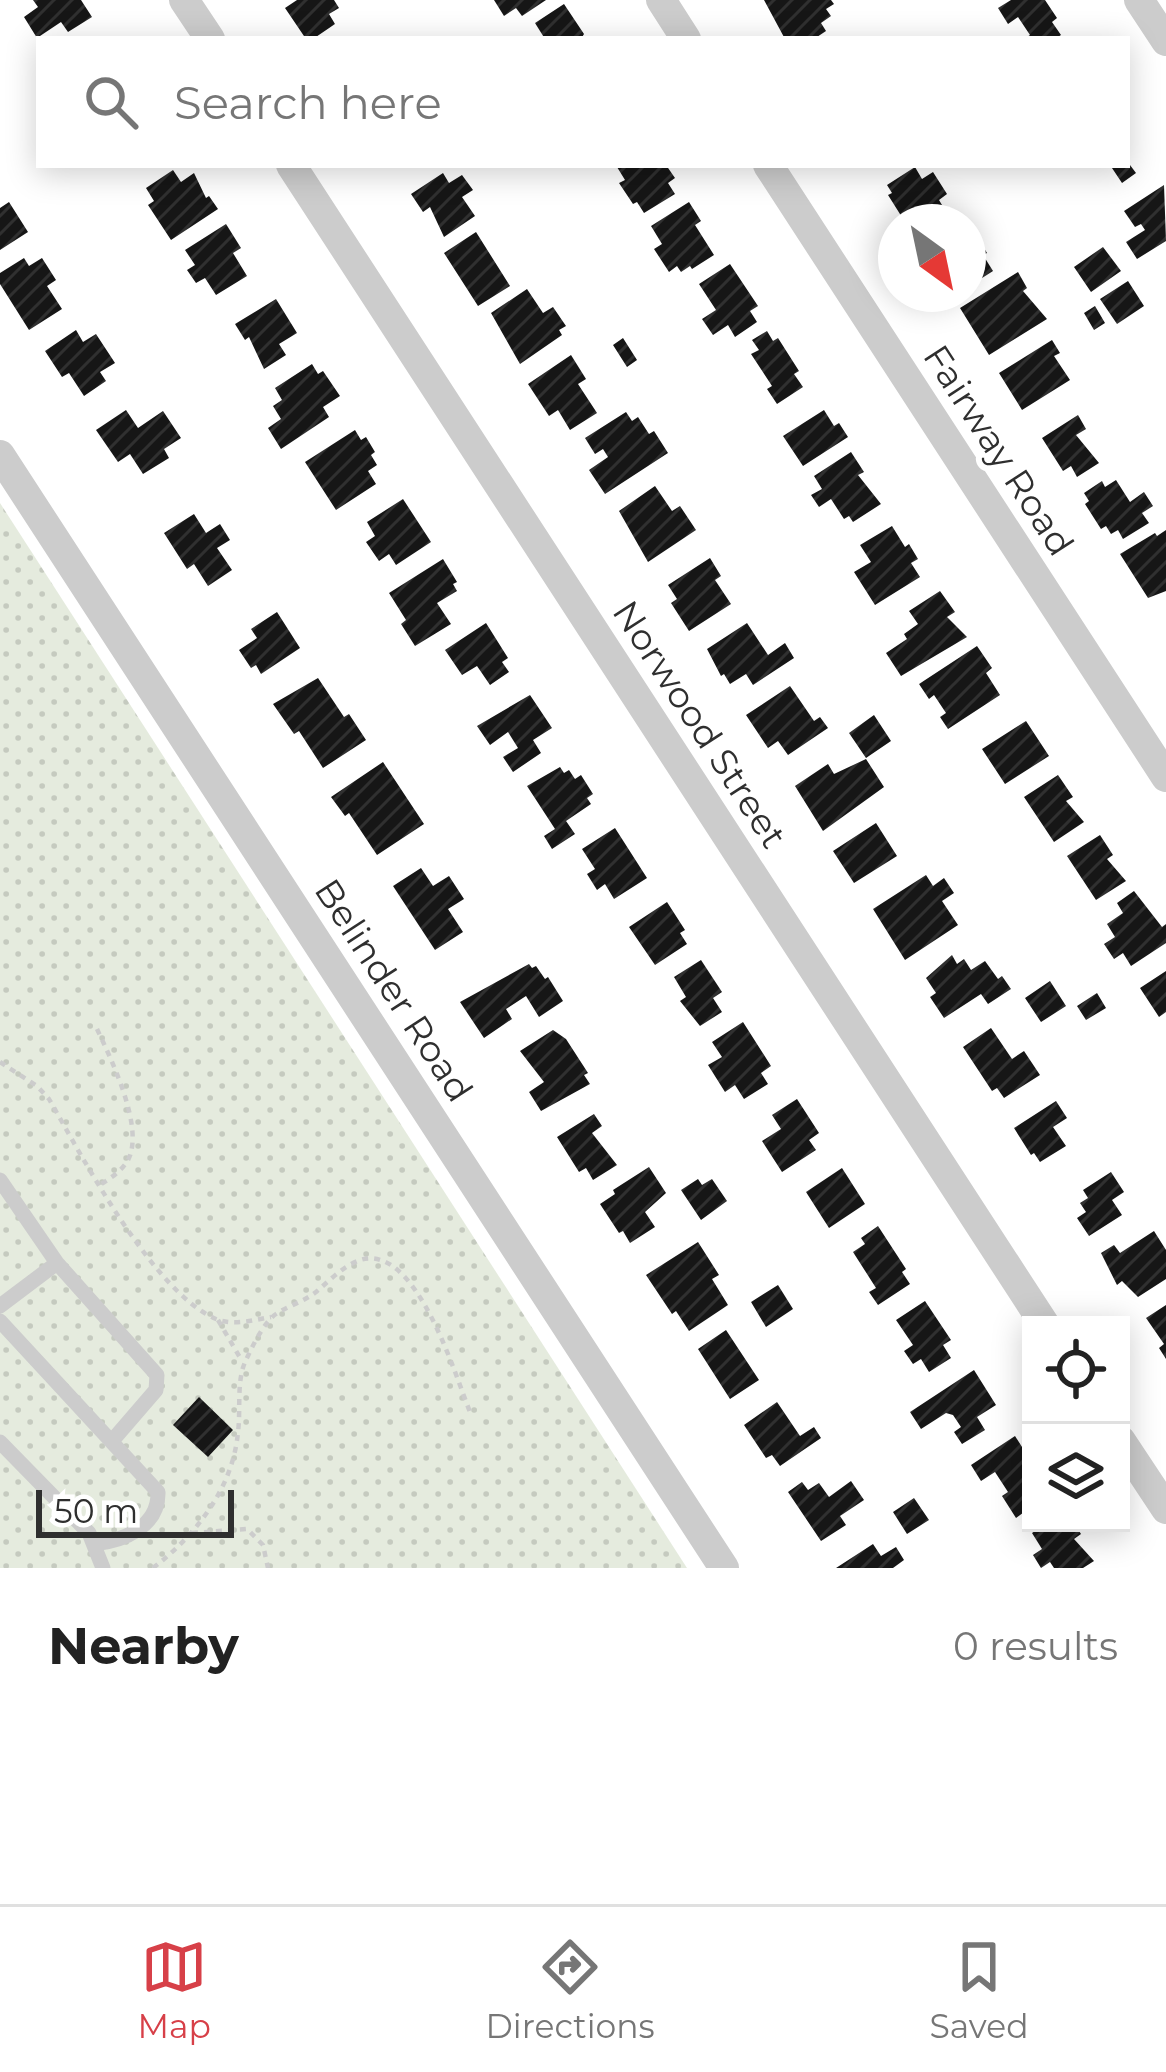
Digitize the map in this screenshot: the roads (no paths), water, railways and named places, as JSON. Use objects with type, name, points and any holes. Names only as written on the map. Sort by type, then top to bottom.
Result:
[{"type":"street","points":[[184,0],[208,36]]},
{"type":"street","points":[[661,0],[684,36]]},
{"type":"street","points":[[1139,0],[1166,41]]},
{"type":"street","name":"Norwood Street","points":[[293,168],[1039,1316]]},
{"type":"street","name":"Fairway Road","points":[[769,168],[1166,777]]},
{"type":"street","name":"Belinder Road","points":[[0,455],[724,1568]]},
{"type":"street","points":[[1130,1455],[1166,1509]]},
{"type":"lane","points":[[0,1180],[57,1263],[157,1375],[156,1390],[112,1441]]},
{"type":"lane","points":[[0,1306],[57,1263]]},
{"type":"lane","points":[[0,1321],[158,1492],[158,1503],[130,1537],[94,1544]]},
{"type":"lane","points":[[0,1442],[89,1533],[103,1568]]}]
